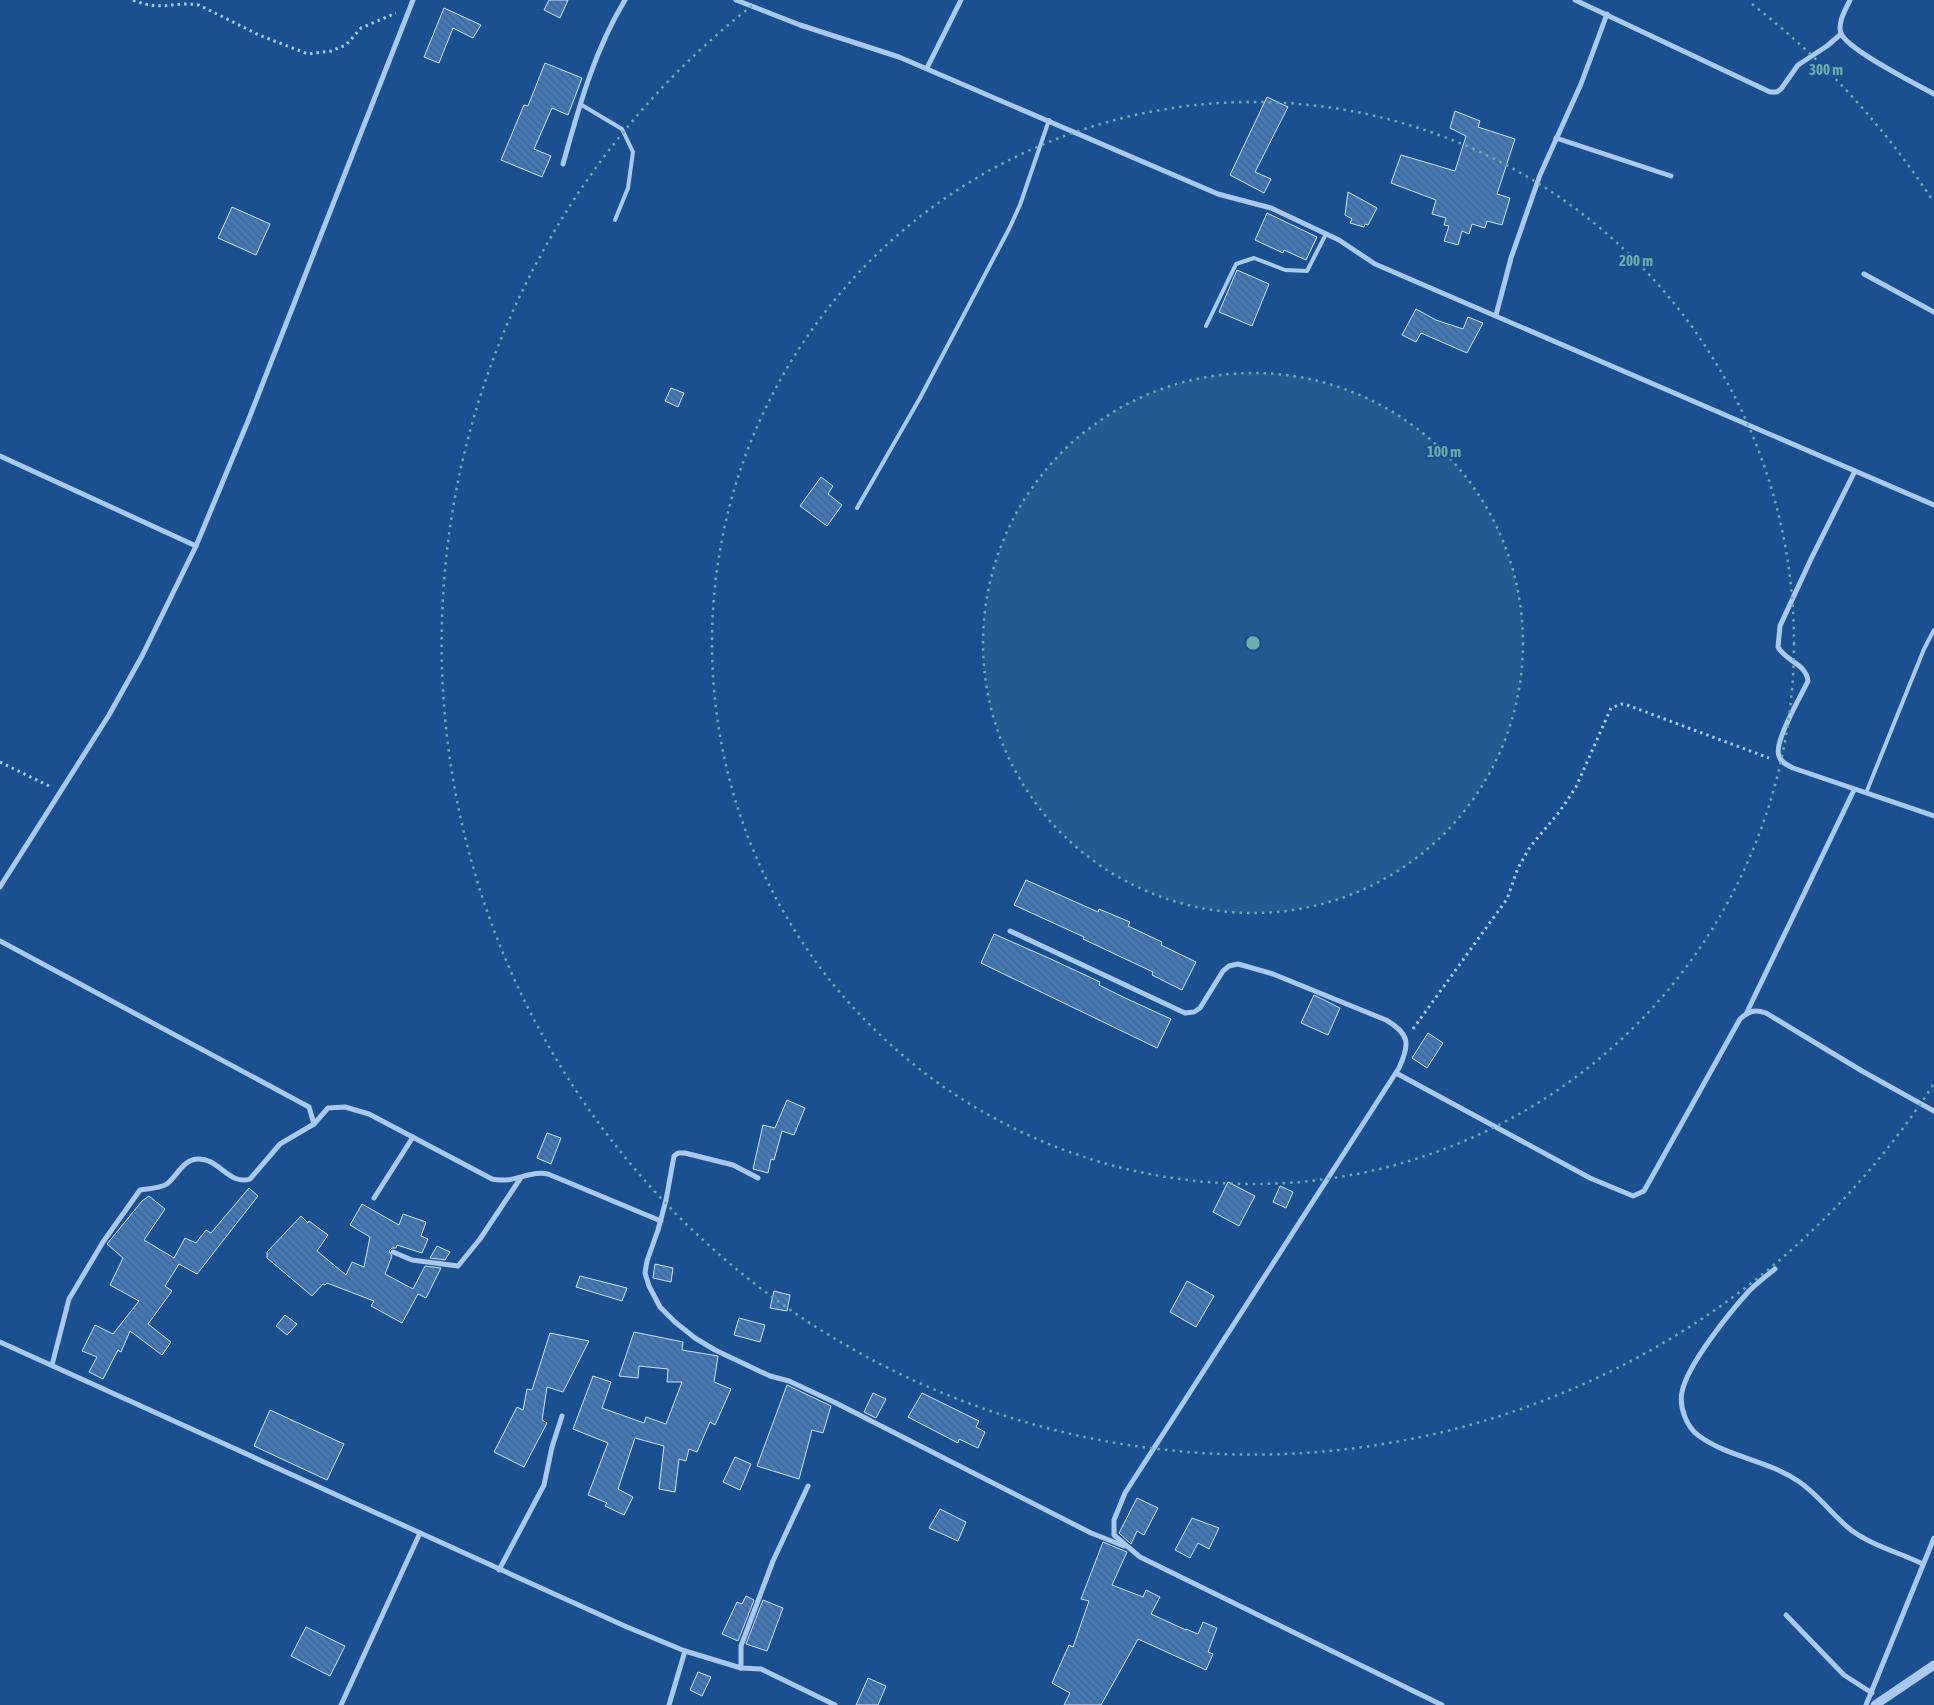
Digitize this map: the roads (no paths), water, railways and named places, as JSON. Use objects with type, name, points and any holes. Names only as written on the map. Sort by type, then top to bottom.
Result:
[{"type":"street","points":[[0,887],[109,714],[142,656],[196,546],[252,411],[413,0]]},
{"type":"street","points":[[563,164],[580,104],[608,27],[625,0]]},
{"type":"street","points":[[736,0],[800,25],[856,42],[927,68],[1218,194],[1270,208],[1339,240],[1375,264],[1934,506]]},
{"type":"street","points":[[927,68],[961,0]]},
{"type":"street","points":[[1575,0],[1770,92],[1777,92],[1782,89],[1798,64],[1827,46],[1841,34]]},
{"type":"street","points":[[1850,0],[1840,26],[1841,34],[1853,47],[1934,94]]},
{"type":"street","points":[[1496,315],[1511,258],[1540,175],[1581,84],[1607,14]]},
{"type":"street","points":[[1556,138],[1671,176]]},
{"type":"street","points":[[1864,274],[1934,312]]},
{"type":"street","points":[[0,456],[196,546]]},
{"type":"street","points":[[1856,471],[1811,559],[1780,626],[1778,647],[1788,659],[1802,667],[1807,674],[1808,681],[1779,744],[1778,751],[1783,762],[1854,790],[1934,816]]},
{"type":"street","points":[[1396,1073],[1590,1178],[1626,1194],[1639,1195],[1644,1191],[1657,1170],[1740,1019],[1747,1012],[1854,790]]},
{"type":"street","points":[[1010,931],[1185,1013],[1194,1012],[1200,1008],[1223,971],[1229,966],[1238,964],[1273,974],[1386,1020],[1400,1028],[1406,1037],[1407,1047],[1396,1073],[1125,1494],[1114,1520],[1114,1535],[1140,1557],[1442,1705]]},
{"type":"street","points":[[0,941],[309,1107],[314,1124]]},
{"type":"street","points":[[1747,1012],[1756,1010],[1766,1013],[1862,1071],[1934,1111]]},
{"type":"street","points":[[52,1364],[70,1300],[103,1242],[140,1190],[166,1185],[183,1166],[191,1160],[199,1159],[207,1160],[235,1179],[243,1181],[250,1179],[280,1144],[314,1124],[328,1108],[345,1107],[368,1114],[492,1179],[502,1182],[520,1179],[535,1173],[548,1174],[661,1221]]},
{"type":"street","points":[[374,1198],[413,1137]]},
{"type":"street","points":[[758,1178],[733,1165],[678,1153],[674,1156],[661,1221],[647,1261],[646,1279],[660,1307],[695,1338],[770,1376],[789,1381],[836,1403],[1091,1533],[1130,1548]]},
{"type":"street","points":[[394,1252],[412,1260],[458,1266],[480,1239],[520,1179]]},
{"type":"street","points":[[1775,1269],[1750,1290],[1691,1370],[1682,1390],[1681,1404],[1686,1420],[1696,1434],[1711,1444],[1755,1459],[1799,1481],[1852,1531],[1923,1564]]},
{"type":"street","points":[[0,1342],[52,1364],[499,1570],[686,1651],[741,1668],[761,1669],[836,1705]]},
{"type":"street","points":[[499,1570],[544,1485],[552,1447],[562,1416]]},
{"type":"street","points":[[741,1668],[741,1646],[773,1562],[808,1486]]},
{"type":"street","points":[[341,1705],[420,1533]]},
{"type":"street","points":[[1866,1705],[1934,1538]]},
{"type":"street","points":[[1786,1615],[1844,1675],[1872,1693]]},
{"type":"street","points":[[670,1705],[686,1651]]},
{"type":"street","points":[[1875,1705],[1934,1665]]},
{"type":"lane","points":[[580,104],[622,129],[633,152],[633,165],[628,188],[615,220]]},
{"type":"lane","points":[[858,508],[920,398],[1009,229],[1020,205],[1049,120]]},
{"type":"lane","points":[[1206,326],[1236,264],[1254,258],[1279,268],[1307,271],[1326,234]]},
{"type":"lane","points":[[1866,793],[1924,649],[1934,630]]}]
